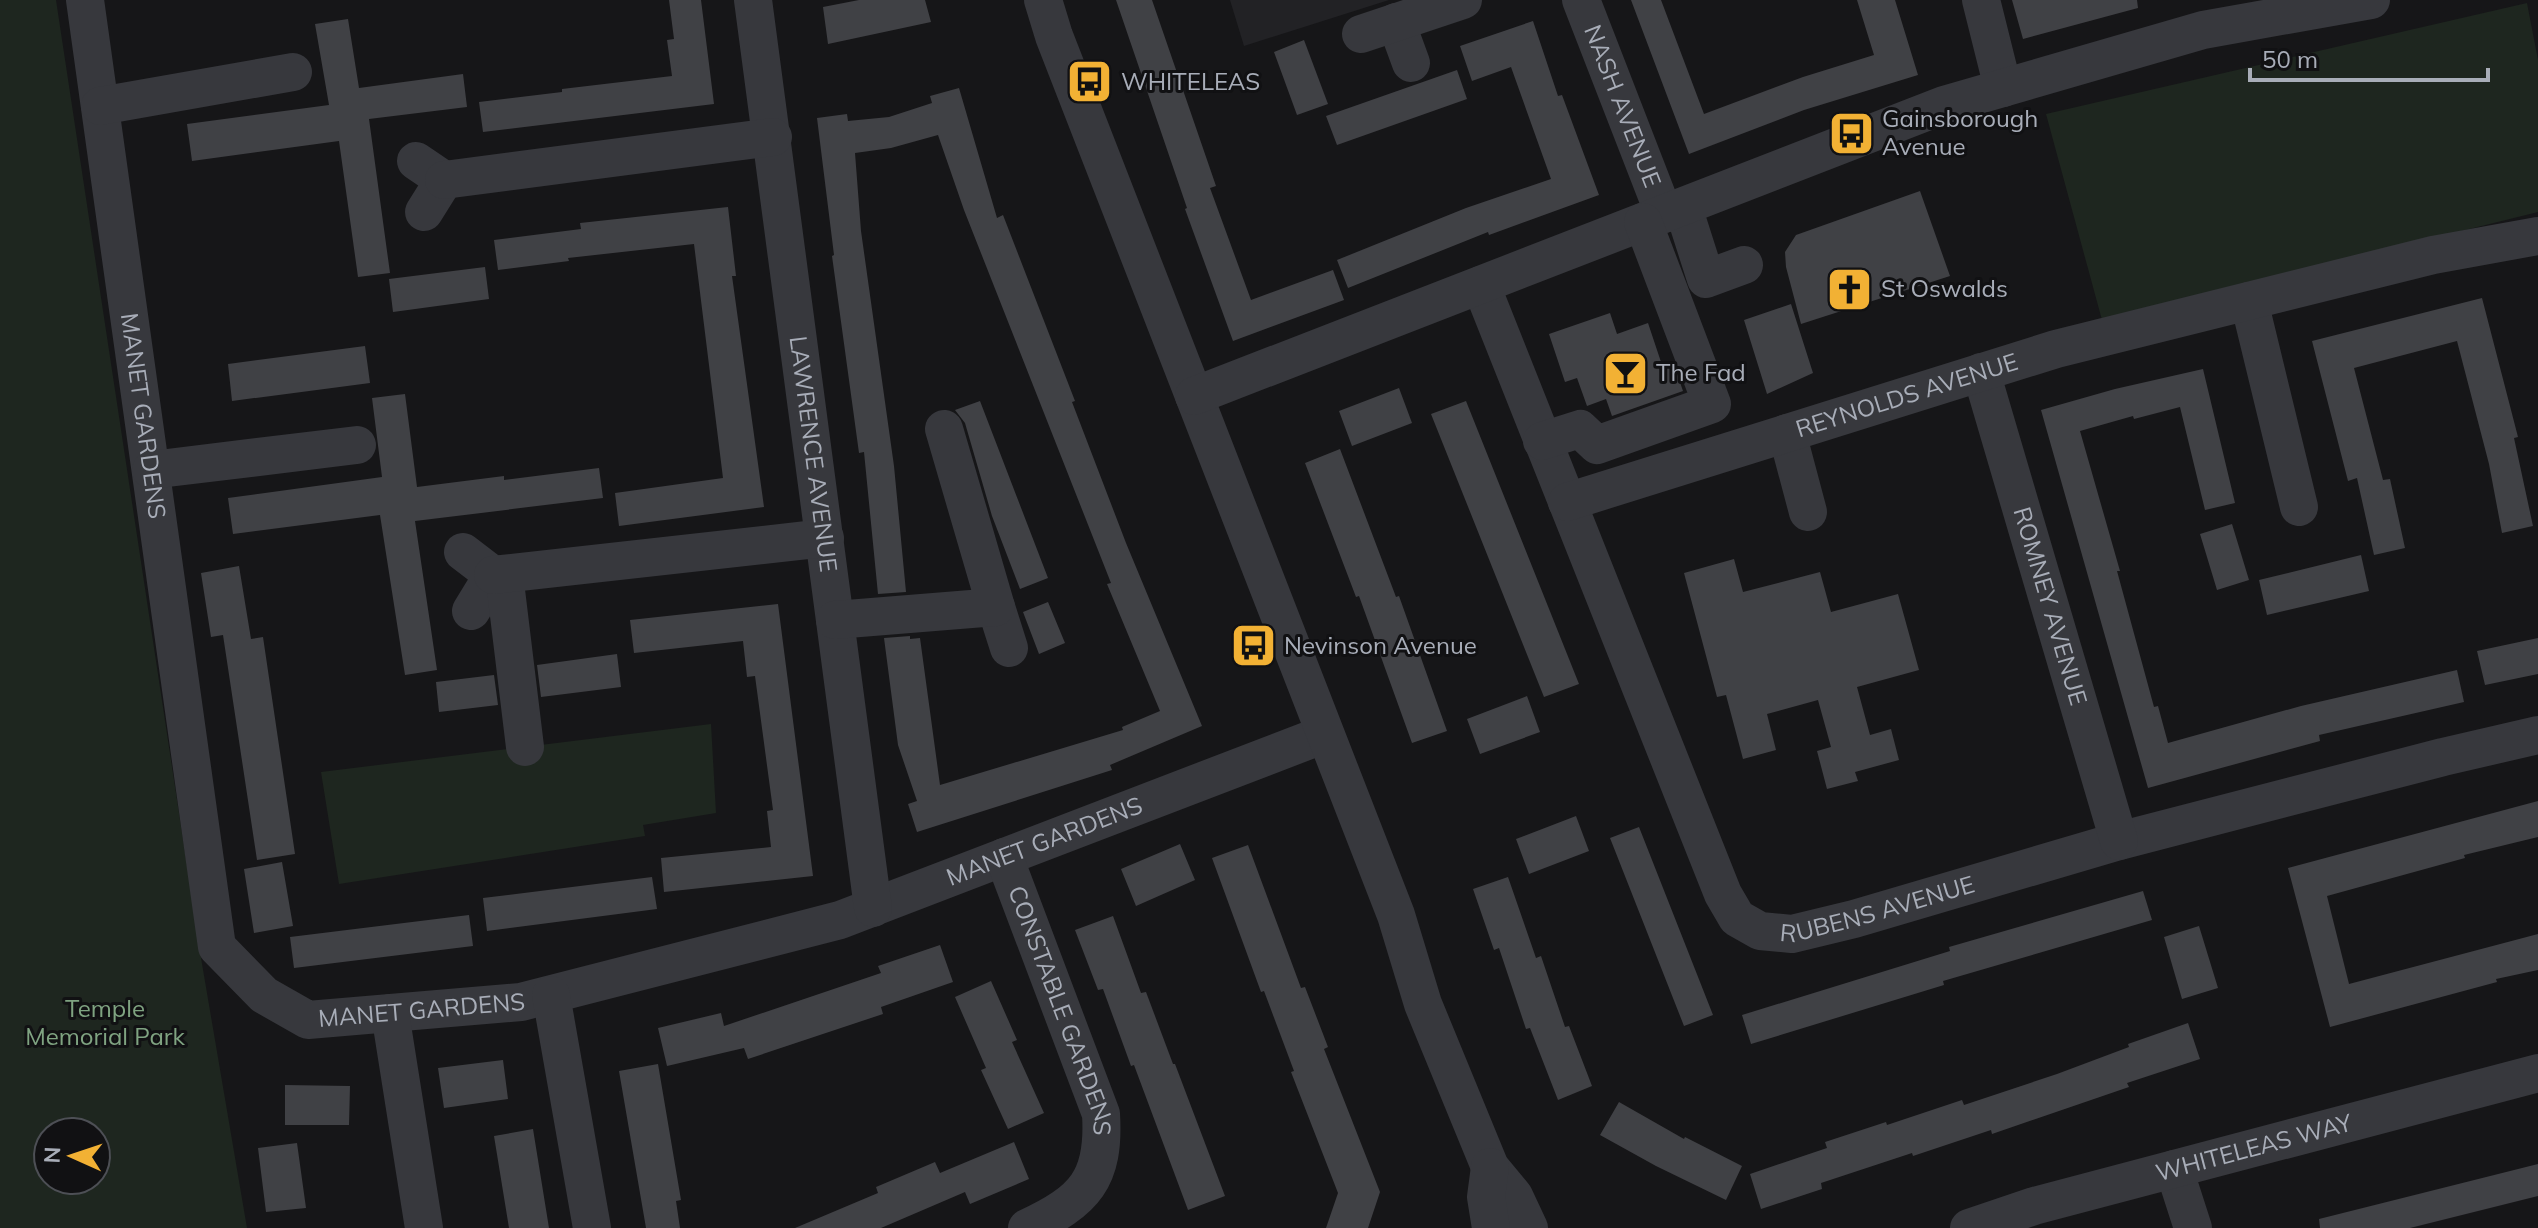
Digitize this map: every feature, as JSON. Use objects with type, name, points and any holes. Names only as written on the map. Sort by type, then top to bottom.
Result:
[{"type":"street","name":"MANET GARDENS","points":[[85,0],[217,947],[264,995],[308,1020],[521,1002],[551,995],[840,920],[1325,734]]},
{"type":"street","name":"LAWRENCE AVENUE","points":[[753,0],[873,908]]},
{"type":"street","points":[[1043,0],[1054,36],[1396,915],[1423,1004],[1490,1167],[1514,1196],[1529,1228]]},
{"type":"street","points":[[1411,63],[1379,28],[1463,0]]},
{"type":"street","name":"NASH AVENUE","points":[[1581,0],[1663,214]]},
{"type":"street","points":[[1981,0],[2003,88]]},
{"type":"street","points":[[1194,396],[1944,105],[2203,30],[2371,0]]},
{"type":"street","points":[[100,106],[293,72]]},
{"type":"street","points":[[424,212],[430,170],[773,137]]},
{"type":"street","points":[[1663,214],[1706,279],[1744,265]]},
{"type":"street","points":[[1542,441],[1580,429],[1597,445],[1712,404],[1663,214]]},
{"type":"street","name":"REYNOLDS AVENUE","points":[[1567,502],[2056,349],[2433,255],[2536,247]]},
{"type":"street","name":"RUBENS AVENUE","points":[[1481,285],[1723,894],[1737,918],[1760,931],[1792,934],[1854,919],[2119,841],[2538,735]]},
{"type":"street","points":[[2249,301],[2299,507]]},
{"type":"street","name":"ROMNEY AVENUE","points":[[1981,372],[2119,841]]},
{"type":"street","points":[[944,429],[1009,648]]},
{"type":"street","points":[[1787,433],[1808,512]]},
{"type":"street","points":[[151,470],[357,445]]},
{"type":"street","points":[[463,552],[498,574],[825,538]]},
{"type":"street","points":[[471,611],[498,574]]},
{"type":"street","points":[[498,574],[525,747]]},
{"type":"street","points":[[835,620],[996,607]]},
{"type":"street","name":"CONSTABLE GARDENS","points":[[1004,857],[1101,1114],[1103,1145],[1094,1177],[1079,1196],[1059,1213],[1027,1228]]},
{"type":"street","points":[[551,995],[592,1228]]},
{"type":"street","points":[[390,1013],[424,1228]]},
{"type":"street","name":"WHITELEAS WAY","points":[[1969,1228],[2034,1206],[2538,1073]]},
{"type":"street","points":[[1490,1167],[1486,1197],[1491,1228]]},
{"type":"street","points":[[2174,1169],[2193,1228]]},
{"type":"shaded area","points":[[1230,0],[1389,0],[1244,46]]},
{"type":"green space","name":"Temple Memorial Park","points":[[0,0],[56,0],[200,952],[247,1228],[0,1228]]},
{"type":"green space","points":[[2527,3],[2538,60],[2538,212],[2102,320],[2046,114]]},
{"type":"green space","points":[[711,724],[716,813],[643,825],[645,836],[339,884],[321,772]]},
{"type":"building","points":[[669,0],[701,0],[714,104],[483,132],[479,102],[672,76],[667,40],[674,39]]},
{"type":"building","points":[[859,0],[925,0],[931,22],[828,44],[823,7]]},
{"type":"building","points":[[1116,0],[1152,0],[1216,186],[1210,188],[1251,300],[1333,270],[1344,300],[1233,341],[1185,209]]},
{"type":"building","points":[[1631,0],[1661,0],[1704,114],[1803,77],[1874,55],[1857,0],[1895,0],[1918,75],[1804,110],[1689,154]]},
{"type":"building","points":[[2012,0],[2137,0],[2138,8],[2023,39]]},
{"type":"building","points":[[348,19],[359,88],[463,74],[467,107],[369,119],[390,273],[358,277],[339,141],[192,161],[187,124],[329,105],[315,24]]},
{"type":"building","points":[[1533,21],[1558,96],[1562,95],[1599,195],[1489,235],[1488,232],[1348,288],[1337,260],[1466,208],[1551,179],[1511,67],[1472,81],[1460,46]]},
{"type":"building","points":[[1304,40],[1328,104],[1297,115],[1274,52]]},
{"type":"building","points":[[1457,70],[1467,99],[1337,145],[1326,116]]},
{"type":"building","points":[[959,88],[997,218],[1003,215],[1126,543],[1202,726],[1110,765],[1112,770],[917,832],[908,804],[917,801],[898,745],[884,638],[920,638],[940,785],[1123,730],[1122,727],[1160,711],[1107,584],[1111,583],[964,210],[938,135],[891,148],[855,153],[861,231],[894,466],[906,592],[878,594],[864,452],[859,453],[817,118],[847,114],[848,121],[889,117],[932,103],[930,96]]},
{"type":"building","name":"St Oswalds","points":[[1920,191],[1950,276],[1801,324],[1785,252],[1796,235]]},
{"type":"building","points":[[728,207],[736,276],[732,276],[764,507],[619,526],[615,493],[723,478],[694,244],[568,258],[569,261],[498,270],[494,240],[581,229],[580,223]]},
{"type":"building","points":[[485,267],[489,299],[393,312],[389,279]]},
{"type":"building","points":[[2482,298],[2518,437],[2514,438],[2533,526],[2502,533],[2489,464],[2457,341],[2354,368],[2383,480],[2390,479],[2405,548],[2374,555],[2357,478],[2348,481],[2312,341]]},
{"type":"building","points":[[1791,304],[1813,373],[1767,394],[1744,320]]},
{"type":"building","name":"The Fad","points":[[1610,313],[1617,334],[1648,323],[1663,368],[1674,365],[1683,391],[1612,416],[1606,399],[1587,406],[1577,378],[1565,382],[1549,334]]},
{"type":"building","points":[[365,346],[370,383],[232,401],[228,364]]},
{"type":"building","points":[[2203,369],[2235,503],[2205,510],[2180,407],[2080,431],[2154,707],[2158,706],[2168,743],[2301,706],[2457,670],[2464,702],[2319,735],[2320,741],[2148,788],[2041,410]]},
{"type":"building","points":[[1399,388],[1412,423],[1352,446],[1339,411]]},
{"type":"building","points":[[405,394],[417,487],[599,468],[603,498],[415,521],[437,670],[405,675],[380,515],[233,534],[228,498],[382,477],[372,398]]},
{"type":"building","points":[[980,401],[1048,578],[1020,589],[992,516],[965,423],[955,410]]},
{"type":"building","points":[[1466,401],[1579,684],[1544,697],[1431,414]]},
{"type":"building","points":[[1340,449],[1396,597],[1399,596],[1447,731],[1412,743],[1359,596],[1356,597],[1305,463]]},
{"type":"building","points":[[2232,524],[2249,580],[2217,590],[2200,534]]},
{"type":"building","points":[[2361,555],[2369,591],[2267,615],[2259,580]]},
{"type":"building","points":[[1734,559],[1743,592],[1820,572],[1831,612],[1898,594],[1919,670],[1857,687],[1870,735],[1891,729],[1899,760],[1855,772],[1858,781],[1827,789],[1817,751],[1831,747],[1818,700],[1767,714],[1776,750],[1743,759],[1726,695],[1717,697],[1684,573]]},
{"type":"building","points":[[239,566],[251,639],[263,637],[295,854],[257,860],[223,635],[211,637],[201,573]]},
{"type":"building","points":[[1048,602],[1065,643],[1039,654],[1023,612]]},
{"type":"building","points":[[778,604],[813,876],[664,892],[661,858],[771,847],[767,811],[773,810],[755,676],[747,677],[743,641],[634,653],[630,620]]},
{"type":"building","points":[[2538,638],[2538,674],[2485,685],[2477,651]]},
{"type":"building","points":[[617,654],[621,687],[541,697],[537,665]]},
{"type":"building","points":[[494,675],[498,705],[439,712],[436,682]]},
{"type":"building","points":[[1527,696],[1540,732],[1480,754],[1467,719]]},
{"type":"building","points":[[2538,801],[2538,837],[2464,855],[2465,858],[2327,896],[2349,984],[2538,934],[2538,970],[2496,979],[2497,982],[2330,1027],[2288,868]]},
{"type":"building","points":[[1576,816],[1589,851],[1529,874],[1516,839]]},
{"type":"building","points":[[1639,827],[1713,1015],[1684,1026],[1610,838]]},
{"type":"building","points":[[1180,844],[1195,880],[1136,906],[1121,869]]},
{"type":"building","points":[[1248,845],[1301,988],[1305,987],[1328,1047],[1324,1049],[1380,1192],[1368,1228],[1326,1228],[1338,1193],[1212,858]]},
{"type":"building","points":[[282,862],[293,926],[254,933],[244,869]]},
{"type":"building","points":[[652,877],[657,909],[487,931],[483,898]]},
{"type":"building","points":[[1508,877],[1536,958],[1541,956],[1565,1027],[1569,1026],[1592,1086],[1558,1100],[1530,1028],[1526,1029],[1499,948],[1494,950],[1473,889]]},
{"type":"building","points":[[2143,891],[2152,920],[1943,981],[1944,985],[1751,1044],[1742,1015],[1950,951],[1949,947]]},
{"type":"building","points":[[469,915],[473,946],[294,968],[290,937]]},
{"type":"building","points":[[1113,916],[1141,993],[1146,992],[1175,1064],[1225,1196],[1188,1210],[1134,1065],[1131,1066],[1103,989],[1098,990],[1075,930]]},
{"type":"building","points":[[2199,926],[2218,988],[2182,999],[2164,937]]},
{"type":"building","points":[[940,945],[953,982],[881,1007],[883,1014],[748,1059],[744,1048],[667,1066],[658,1028],[721,1013],[724,1026],[881,973],[878,966]]},
{"type":"building","points":[[991,981],[1017,1040],[1012,1042],[1044,1113],[1008,1129],[981,1070],[986,1068],[955,997]]},
{"type":"building","points":[[2188,1023],[2200,1059],[1992,1134],[1991,1130],[1821,1183],[1822,1189],[1761,1209],[1750,1174],[1827,1148],[1825,1142],[1962,1100],[1964,1105],[2057,1074]]},
{"type":"building","points":[[503,1060],[508,1099],[444,1108],[438,1068]]},
{"type":"building","points":[[658,1064],[681,1200],[676,1201],[680,1228],[646,1228],[619,1071]]},
{"type":"building","points":[[285,1085],[350,1086],[349,1125],[285,1125]]},
{"type":"building","points":[[1619,1102],[1684,1139],[1742,1166],[1726,1200],[1600,1135]]},
{"type":"building","points":[[533,1129],[549,1228],[509,1228],[494,1136]]},
{"type":"building","points":[[1014,1142],[1029,1179],[970,1204],[965,1192],[881,1228],[795,1228],[878,1193],[876,1187],[935,1162],[940,1173]]},
{"type":"building","points":[[297,1143],[306,1208],[266,1212],[258,1148]]},
{"type":"building","points":[[2538,1164],[2538,1196],[2410,1228],[2320,1228],[2319,1219]]},
{"type":"place","name":"WHITELEAS","points":[[1090,82]]},
{"type":"place","name":"Gainsborough Avenue","points":[[1851,133]]},
{"type":"place","name":"St Oswalds","points":[[1850,289]]},
{"type":"place","name":"The Fad","points":[[1625,373]]},
{"type":"place","name":"Nevinson Avenue","points":[[1253,646]]}]
